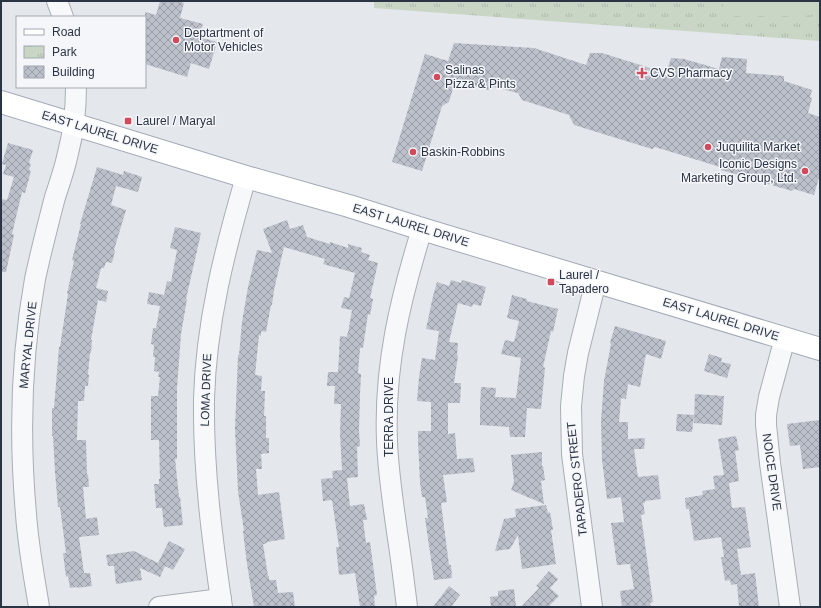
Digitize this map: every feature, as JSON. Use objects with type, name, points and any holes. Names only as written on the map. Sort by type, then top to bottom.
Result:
[{"type":"main road","name":"EAST LAUREL DRIVE","points":[[1,102],[820,349]]},
{"type":"street","points":[[57,1],[63,16]]},
{"type":"street","name":"MARYAL DRIVE","points":[[39,607],[26,516],[22,462],[24,361],[31,304],[40,255],[48,222],[69,152],[76,88]]},
{"type":"street","name":"LOMA DRIVE","points":[[222,603],[205,462],[205,380],[210,328],[218,284],[246,177]]},
{"type":"street","name":"TERRA DRIVE","points":[[407,607],[390,476],[387,441],[387,408],[389,376],[396,326],[406,281],[422,229]]},
{"type":"street","name":"TAPADERO STREET","points":[[592,607],[572,454],[571,406],[578,353],[596,281]]},
{"type":"street","name":"NOICE DRIVE","points":[[785,338],[767,407],[766,425],[769,457],[790,607]]},
{"type":"street","points":[[159,607],[222,603]]},
{"type":"green space","points":[[374,1],[820,1],[820,41],[374,8]]},
{"type":"green space","points":[[724,1],[820,1],[820,13],[804,16],[723,16]]},
{"type":"building","name":"Deptartment of Motor Vehicles","points":[[160,1],[177,1],[184,3],[180,18],[203,24],[199,37],[217,42],[209,69],[191,63],[187,77],[146,64],[145,12],[156,15]]},
{"type":"building","points":[[454,43],[534,48],[586,65],[590,53],[602,53],[666,73],[671,58],[684,59],[719,69],[722,57],[747,59],[746,73],[784,76],[784,81],[812,90],[810,97],[812,98],[808,113],[820,117],[820,174],[814,195],[794,189],[792,191],[721,170],[720,167],[655,147],[652,149],[574,125],[569,115],[522,100],[518,93],[494,87],[488,90],[455,81],[449,102],[442,106],[422,171],[392,162],[425,54],[448,61]]},
{"type":"building","points":[[8,143],[33,150],[29,163],[31,164],[29,170],[31,171],[25,193],[22,192],[12,234],[14,235],[6,272],[1,272],[1,199],[7,200],[14,177],[3,174],[6,165],[2,164]]},
{"type":"building","points":[[97,167],[123,175],[124,171],[142,177],[138,192],[116,186],[111,205],[126,210],[114,250],[112,263],[106,262],[104,268],[101,268],[96,288],[108,291],[106,302],[98,300],[91,340],[88,386],[85,386],[84,401],[78,401],[77,440],[86,440],[87,475],[88,474],[89,487],[83,487],[86,519],[97,517],[99,535],[79,537],[84,573],[90,573],[92,586],[70,588],[68,576],[66,577],[63,553],[66,553],[60,507],[58,507],[52,436],[52,408],[54,408],[59,347],[67,294],[74,261],[72,260],[80,224]]},
{"type":"building","points":[[287,220],[290,229],[303,225],[307,237],[348,248],[348,244],[362,248],[361,252],[370,255],[368,260],[378,263],[370,298],[373,299],[370,315],[368,314],[363,348],[360,348],[358,373],[361,374],[359,431],[360,446],[357,447],[358,477],[347,478],[350,506],[364,504],[367,520],[363,520],[366,543],[370,542],[377,595],[374,596],[375,607],[360,607],[355,573],[339,575],[336,547],[339,547],[332,500],[323,501],[321,479],[333,478],[332,471],[342,470],[340,433],[341,404],[334,404],[335,386],[327,386],[328,372],[338,372],[340,336],[347,337],[348,333],[352,310],[341,308],[344,297],[349,298],[355,273],[323,264],[325,259],[284,247],[266,332],[261,331],[261,336],[259,335],[255,375],[262,376],[261,391],[265,391],[264,416],[266,416],[266,438],[269,438],[269,453],[261,454],[262,469],[256,469],[258,495],[279,492],[285,539],[263,544],[269,580],[276,580],[278,593],[293,592],[295,607],[254,607],[238,491],[235,429],[238,355],[248,287],[257,250],[272,253],[263,229]]},
{"type":"building","points":[[175,227],[201,233],[186,299],[181,334],[177,388],[177,459],[175,459],[183,525],[164,527],[162,508],[156,508],[154,484],[159,484],[160,479],[159,440],[151,440],[151,396],[158,396],[160,377],[158,377],[159,372],[154,371],[154,345],[151,344],[153,328],[156,328],[160,306],[147,304],[149,292],[164,295],[167,281],[171,282],[177,250],[170,248]]},
{"type":"building","points":[[451,280],[461,283],[462,280],[486,287],[481,306],[473,304],[472,307],[458,303],[449,342],[458,343],[458,356],[454,383],[461,383],[460,403],[448,403],[448,434],[455,433],[457,459],[473,458],[475,472],[443,475],[447,502],[441,503],[452,578],[434,580],[425,518],[428,518],[425,497],[422,497],[420,482],[418,442],[418,431],[431,431],[431,402],[417,401],[422,358],[435,360],[439,331],[426,329],[433,296],[437,282],[449,286]]},
{"type":"building","points":[[512,295],[527,299],[527,301],[558,309],[553,332],[551,331],[543,367],[545,368],[541,409],[527,408],[525,437],[510,437],[509,427],[480,425],[481,387],[496,388],[495,397],[516,398],[521,358],[501,354],[505,340],[514,342],[519,321],[507,318]]},
{"type":"building","points":[[615,326],[666,341],[661,359],[646,354],[640,387],[628,384],[626,399],[621,398],[619,422],[628,422],[628,439],[645,438],[644,449],[634,449],[638,477],[658,475],[661,499],[645,501],[645,503],[643,503],[645,514],[641,515],[653,602],[650,603],[651,607],[622,607],[620,591],[634,589],[630,564],[617,565],[611,523],[624,522],[621,497],[607,499],[602,460],[601,421],[604,381],[610,343]]},
{"type":"building","points":[[709,354],[722,358],[721,362],[731,364],[727,378],[704,371]]},
{"type":"building","points":[[695,394],[724,396],[722,425],[694,423]]},
{"type":"building","points":[[677,414],[694,415],[692,432],[676,431]]},
{"type":"building","points":[[820,420],[820,467],[803,469],[800,445],[790,446],[787,424]]},
{"type":"building","points":[[736,436],[739,450],[735,451],[739,481],[729,483],[732,508],[745,507],[751,547],[737,549],[741,575],[755,573],[759,607],[739,607],[737,584],[731,585],[730,580],[725,581],[721,557],[724,557],[721,537],[694,541],[689,509],[686,509],[685,498],[703,495],[702,491],[715,489],[713,476],[724,475],[718,439]]},
{"type":"building","points":[[542,452],[542,466],[545,480],[541,481],[544,504],[511,490],[514,482],[511,455]]},
{"type":"building","points":[[546,505],[548,513],[550,512],[556,564],[522,569],[518,535],[510,549],[495,551],[504,519],[516,517],[515,509]]},
{"type":"building","points":[[169,541],[185,549],[173,570],[165,566],[160,577],[140,568],[142,580],[116,584],[114,566],[108,566],[106,555],[134,551],[158,563]]},
{"type":"building","points":[[549,571],[558,579],[550,588],[559,596],[548,607],[521,607],[539,588],[536,586]]},
{"type":"building","points":[[449,586],[460,595],[451,607],[433,607]]},
{"type":"building","points":[[514,589],[516,607],[491,607],[490,597],[498,596],[498,591]]},
{"type":"place","name":"Deptartment of Motor Vehicles","points":[[176,40]]},
{"type":"place","name":"CVS Pharmacy","points":[[642,73]]},
{"type":"place","name":"Salinas Pizza & Pints","points":[[437,77]]},
{"type":"place","name":"Laurel / Maryal","points":[[128,121]]},
{"type":"place","name":"Juquilita Market","points":[[708,147]]},
{"type":"place","name":"Baskin-Robbins","points":[[413,152]]},
{"type":"place","name":"Iconic Designs Marketing Group, Ltd.","points":[[805,171]]},
{"type":"place","name":"Laurel / Tapadero","points":[[551,282]]}]
